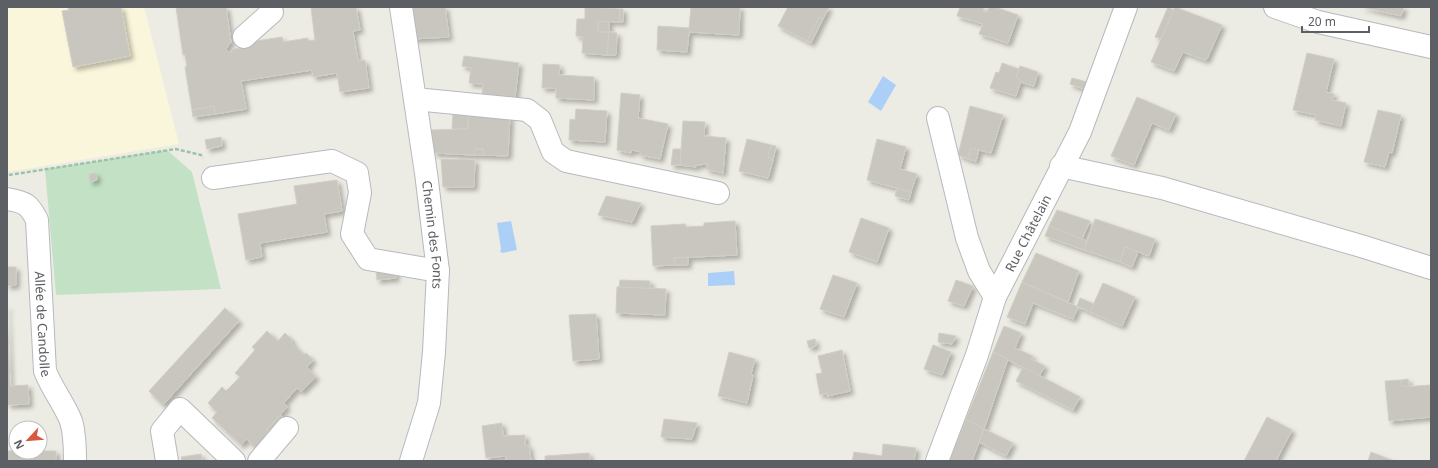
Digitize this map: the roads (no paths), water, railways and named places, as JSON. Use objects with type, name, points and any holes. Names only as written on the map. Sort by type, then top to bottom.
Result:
[{"type":"street","name":"Chemin des Fonts","points":[[401,7],[438,271],[434,352],[429,403],[411,461]]},
{"type":"street","name":"Rue Châtelain","points":[[937,461],[977,355],[995,297],[1061,166],[1080,132],[1126,7]]},
{"type":"street","points":[[1275,7],[1318,22],[1431,46]]},
{"type":"street","points":[[244,37],[277,9]]},
{"type":"street","points":[[415,99],[527,110],[540,120],[553,152],[566,161],[718,193]]},
{"type":"street","points":[[938,118],[967,238],[979,271],[995,297]]},
{"type":"street","points":[[213,178],[332,161],[357,172],[360,193],[352,234],[368,259],[438,271]]},
{"type":"street","points":[[1061,166],[1162,188],[1431,268]]},
{"type":"street","name":"Allée de Candolle","points":[[7,198],[22,202],[31,208],[37,220],[45,371],[52,388],[70,420],[74,436],[75,461]]},
{"type":"street","points":[[167,461],[162,432],[180,409],[234,461]]},
{"type":"street","points":[[259,461],[288,428]]},
{"type":"water","points":[[883,76],[896,85],[881,111],[868,102]]},
{"type":"water","points":[[511,221],[517,250],[502,253],[500,251],[501,249],[497,223]]},
{"type":"water","points":[[734,271],[735,285],[708,286],[708,273]]}]
